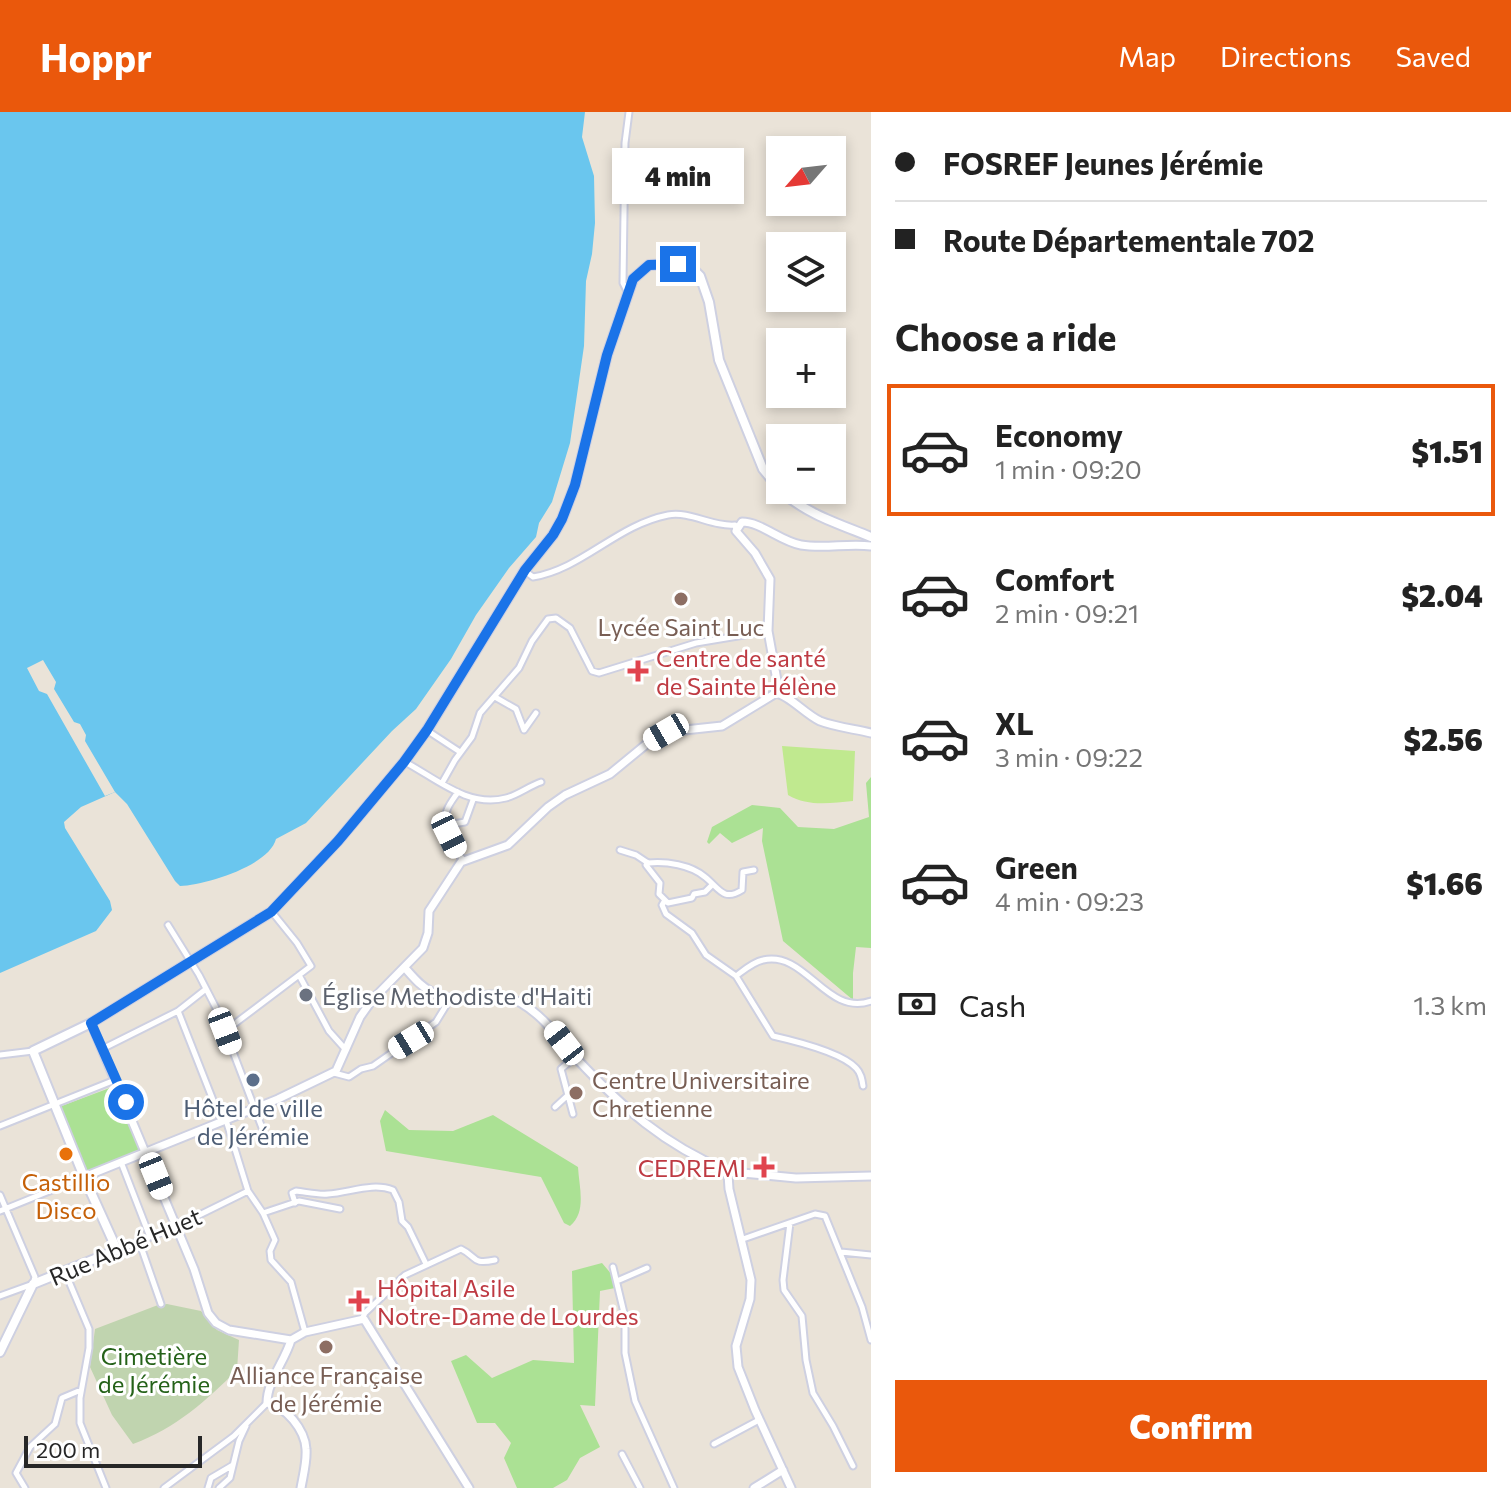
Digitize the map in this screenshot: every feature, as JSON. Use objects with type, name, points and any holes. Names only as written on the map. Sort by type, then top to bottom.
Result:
[{"type":"main road","points":[[117,1250],[33,1051],[91,1023],[271,912],[338,841],[404,762],[525,570],[553,535],[575,485],[607,355],[628,293],[633,279],[649,265],[678,264],[692,268],[700,276],[709,302],[719,360],[766,473]]},
{"type":"main road","points":[[796,504],[814,515],[871,537]]},
{"type":"main road","name":"Rue Abbé Huet","points":[[33,1284],[117,1250]]},
{"type":"main road","points":[[0,1352],[33,1284]]},
{"type":"street","points":[[628,293],[624,289],[623,269],[625,143],[629,112]]},
{"type":"street","points":[[525,570],[533,577],[547,574],[581,559],[632,527],[666,516],[677,514],[721,526],[735,525],[736,531],[755,553],[770,579],[768,631],[778,686],[776,693]]},
{"type":"street","points":[[736,531],[744,520],[802,545],[871,546]]},
{"type":"street","points":[[442,783],[472,737],[480,713],[519,668],[541,627],[552,618],[561,620],[570,628],[592,671],[599,673],[696,643],[768,631]]},
{"type":"street","points":[[3,1210],[254,1109],[333,1073],[341,1063],[360,1017],[372,1000],[423,948],[428,933],[429,911],[454,871],[464,861],[508,845],[548,807],[565,795],[610,774],[666,732],[722,726],[776,693],[783,694],[821,721],[871,733]]},
{"type":"street","points":[[495,697],[516,709],[523,730],[536,713]]},
{"type":"street","points":[[427,730],[460,752]]},
{"type":"street","points":[[404,762],[482,802],[507,798],[541,782]]},
{"type":"street","points":[[458,792],[446,810],[447,825],[453,844],[464,861]]},
{"type":"street","points":[[447,825],[465,822],[473,800]]},
{"type":"street","points":[[620,850],[647,862],[664,861],[687,868],[707,878],[711,886],[724,895],[734,895],[744,886],[743,872],[754,870]]},
{"type":"street","points":[[647,862],[646,865],[660,883],[659,894],[668,903],[692,898],[711,886]]},
{"type":"street","points":[[665,900],[662,905],[666,914],[692,933],[706,955],[736,976],[773,1036],[832,1054],[854,1066],[860,1073],[863,1086]]},
{"type":"street","points":[[225,1031],[311,966],[297,943],[271,912]]},
{"type":"street","points":[[168,925],[206,989],[264,1133]]},
{"type":"street","points":[[736,976],[763,960],[780,960],[798,969],[843,1002],[856,1005],[871,1001]]},
{"type":"street","points":[[405,968],[421,985],[445,997],[497,993],[539,1014],[575,1057],[629,1112],[649,1128],[729,1172],[796,1178],[871,1176]]},
{"type":"street","points":[[299,975],[329,1031],[346,1050]]},
{"type":"street","points":[[102,1049],[178,1011],[206,989]]},
{"type":"street","points":[[333,1073],[349,1077],[373,1066],[436,1022],[447,1004],[445,997]]},
{"type":"street","points":[[178,1011],[220,1118],[226,1120]]},
{"type":"street","points":[[91,1023],[177,1226],[211,1318],[229,1330],[291,1340],[305,1332],[362,1319]]},
{"type":"street","points":[[0,1055],[33,1051]]},
{"type":"street","points":[[573,1114],[561,1069],[575,1057]]},
{"type":"street","points":[[0,1126],[115,1080]]},
{"type":"street","points":[[555,1107],[568,1095]]},
{"type":"street","points":[[226,1120],[248,1191],[263,1213],[275,1240],[270,1251],[271,1260],[291,1282],[305,1332]]},
{"type":"street","points":[[121,1162],[150,1237]]},
{"type":"street","points":[[729,1172],[729,1189],[750,1266],[751,1290],[738,1335],[737,1358],[759,1420],[791,1488]]},
{"type":"street","points":[[295,1203],[292,1193],[296,1191],[324,1195],[362,1188],[386,1187],[393,1190],[399,1202],[402,1221],[426,1264]]},
{"type":"street","name":"Rue Abbé Huet","points":[[117,1250],[177,1226],[248,1191]]},
{"type":"street","points":[[0,1195],[3,1210],[35,1277],[33,1284]]},
{"type":"street","points":[[263,1213],[295,1203],[329,1205],[340,1209]]},
{"type":"street","points":[[743,1239],[815,1214],[825,1216],[862,1307],[871,1340]]},
{"type":"street","points":[[790,1223],[784,1290],[802,1316],[813,1393],[853,1466]]},
{"type":"street","points":[[139,1241],[161,1304]]},
{"type":"street","points":[[362,1319],[394,1284],[426,1264],[461,1249],[474,1260],[495,1260]]},
{"type":"street","points":[[841,1252],[871,1255]]},
{"type":"street","points":[[613,1267],[625,1317],[625,1353],[635,1401],[674,1488]]},
{"type":"street","points":[[617,1281],[647,1268]]},
{"type":"street","points":[[65,1272],[89,1329],[89,1348],[81,1390],[81,1429],[106,1488]]},
{"type":"street","name":"Rue Abbé Huet","points":[[0,1296],[33,1284]]},
{"type":"street","points":[[362,1319],[371,1327],[469,1488]]},
{"type":"street","points":[[164,1488],[223,1444],[267,1403],[267,1391],[287,1355],[291,1340]]},
{"type":"street","points":[[25,1488],[16,1473],[30,1447],[55,1424],[62,1398],[81,1390]]},
{"type":"street","points":[[267,1403],[283,1409],[304,1439],[306,1449],[301,1488]]},
{"type":"street","points":[[714,1444],[759,1420]]},
{"type":"street","points":[[219,1488],[230,1478],[239,1441],[248,1422]]},
{"type":"street","points":[[622,1454],[640,1488]]},
{"type":"street","points":[[208,1488],[211,1478],[234,1464]]},
{"type":"street","points":[[754,1488],[783,1470]]},
{"type":"green space","points":[[782,746],[855,751],[853,801],[812,803],[788,795]]},
{"type":"green space","points":[[871,777],[871,948],[856,947],[853,1000],[783,941],[762,841],[763,828],[732,843],[720,833],[709,844],[707,842],[712,827],[752,805],[780,808],[798,827],[834,829],[869,817],[866,783]]},
{"type":"green space","points":[[115,1086],[142,1150],[85,1173],[59,1107]]},
{"type":"green space","points":[[385,1110],[409,1130],[453,1131],[493,1115],[578,1167],[579,1214],[570,1226],[564,1223],[541,1177],[386,1151],[380,1121]]},
{"type":"green space","points":[[602,1263],[613,1276],[615,1288],[600,1291],[595,1406],[580,1405],[600,1447],[580,1458],[567,1480],[553,1488],[517,1488],[504,1458],[511,1443],[495,1423],[477,1423],[451,1361],[466,1355],[492,1378],[533,1360],[574,1363],[572,1271]]},
{"type":"green space","name":"Cimetière de Jérémie","points":[[167,1304],[201,1311],[217,1330],[239,1340],[237,1370],[189,1413],[149,1438],[133,1444],[112,1415],[90,1367],[95,1329]]},
{"type":"water","points":[[0,112],[585,112],[582,137],[594,176],[595,223],[586,281],[584,346],[570,443],[552,502],[539,523],[536,537],[509,568],[476,615],[451,659],[416,709],[306,823],[276,839],[262,858],[220,878],[180,886],[127,804],[115,792],[81,807],[64,822],[65,828],[110,901],[112,910],[96,931],[0,973]]},
{"type":"pier","points":[[43,660],[56,682],[54,689],[74,722],[80,724],[86,735],[85,741],[115,792],[105,796],[47,694],[39,691],[27,668]]},
{"type":"place","name":"Lycée Saint Luc","points":[[681,599]]},
{"type":"place","name":"Centre de santé de Sainte Hélène","points":[[638,671]]},
{"type":"place","name":"Église Methodiste d'Haiti","points":[[306,995]]},
{"type":"place","name":"Hôtel de ville de Jérémie","points":[[253,1080]]},
{"type":"place","name":"Centre Universitaire Chretienne","points":[[576,1093]]},
{"type":"place","name":"Castillio Disco","points":[[66,1154]]},
{"type":"place","name":"CEDREMI","points":[[764,1167]]},
{"type":"place","name":"Hôpital Asile Notre-Dame de Lourdes","points":[[359,1301]]},
{"type":"place","name":"Alliance Française de Jérémie","points":[[326,1347]]},
{"type":"route","points":[[126,1102],[91,1023],[271,912],[338,841],[404,762],[427,730],[507,597],[562,519],[575,485],[607,355],[633,279],[649,265],[678,264]]}]
